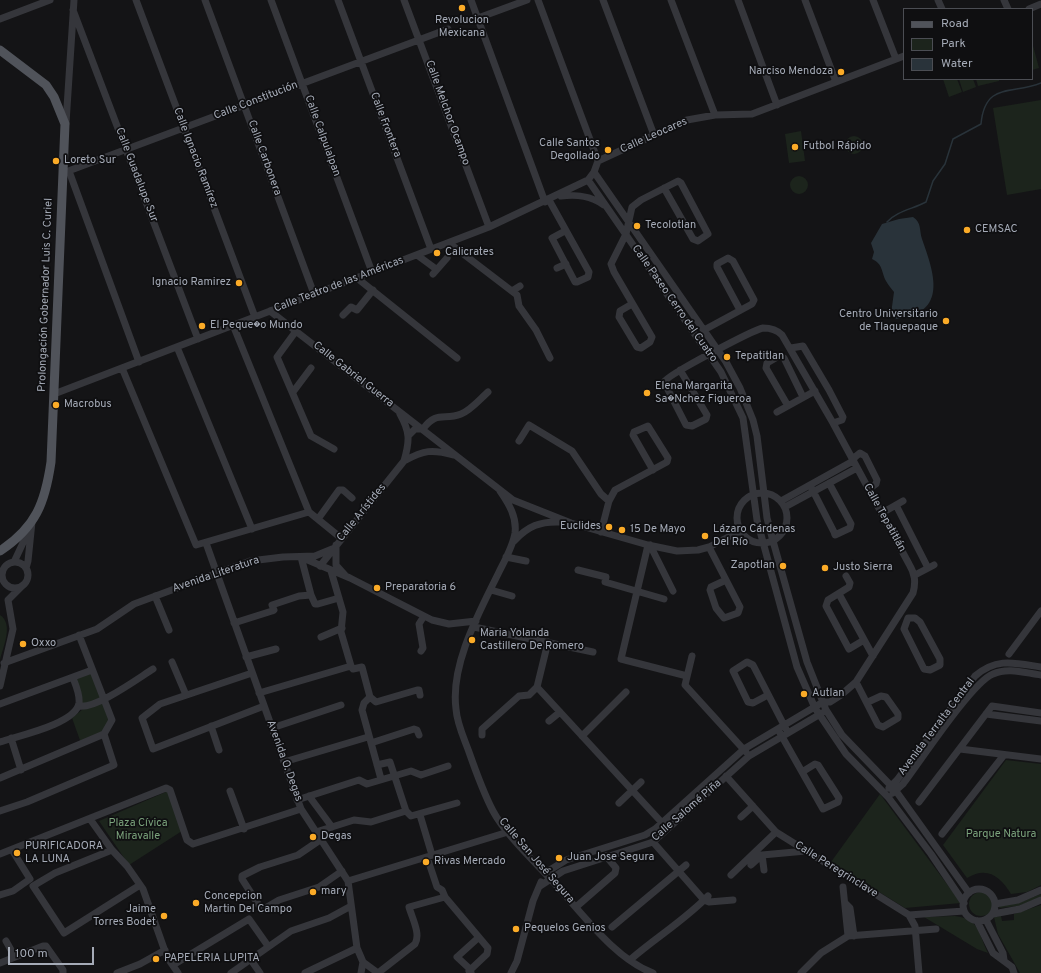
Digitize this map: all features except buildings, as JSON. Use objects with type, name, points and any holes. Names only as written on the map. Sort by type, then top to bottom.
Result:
[{"type":"main road","name":"Prolongación Gobernador Luis C. Curiel","points":[[0,50],[46,85],[54,97],[66,124],[66,172],[51,462],[48,482],[32,522],[15,541],[0,551]]},
{"type":"street","points":[[0,19],[50,0]]},
{"type":"street","points":[[66,124],[74,0]]},
{"type":"street","name":"Calle Ignacio Ramírez","points":[[136,0],[255,317]]},
{"type":"street","name":"Calle Carbonera","points":[[205,0],[314,294]]},
{"type":"street","name":"Calle Calpulalpan","points":[[271,0],[372,272]]},
{"type":"street","name":"Calle Frontera","points":[[338,0],[432,249]]},
{"type":"street","name":"Calle Melchor Ocampo","points":[[404,0],[489,227]]},
{"type":"street","points":[[471,0],[547,201],[565,231],[589,275],[580,282],[575,282],[552,238],[565,231]]},
{"type":"street","points":[[478,18],[527,0]]},
{"type":"street","points":[[489,227],[547,201],[588,180],[594,172],[598,161],[538,0]]},
{"type":"street","points":[[603,0],[654,135]]},
{"type":"street","points":[[671,0],[715,115]]},
{"type":"street","points":[[738,0],[777,105]]},
{"type":"street","points":[[805,0],[836,82]]},
{"type":"street","points":[[873,0],[896,59]]},
{"type":"street","points":[[1031,8],[1041,4]]},
{"type":"street","name":"Calle Guadalupe Sur","points":[[74,10],[198,339]]},
{"type":"street","name":"Calle Constitución","points":[[66,172],[448,29]]},
{"type":"street","name":"Calle Leocares","points":[[598,161],[686,120],[715,115],[752,114],[903,56]]},
{"type":"street","points":[[66,172],[139,362]]},
{"type":"street","name":"Calle Paseo Cerro del Cuatro","points":[[594,172],[734,375],[753,420],[757,436],[764,493],[773,541],[807,662],[826,702],[826,710],[842,735],[893,788],[937,846],[969,894]]},
{"type":"street","name":"Calle Paseo Cerro del Cuatro","points":[[588,180],[709,354],[729,386],[743,418],[763,543],[797,667],[815,708],[846,754],[885,795],[931,854],[964,907]]},
{"type":"street","points":[[632,304],[620,311],[619,314],[639,349],[650,342],[652,337],[614,272],[611,264],[626,234],[632,207],[641,200],[664,188],[678,181],[681,183],[708,234],[706,237],[695,241],[664,188]]},
{"type":"street","points":[[556,196],[581,195],[590,198],[608,208]]},
{"type":"street","name":"Calle Teatro de las Américas","points":[[54,394],[489,227]]},
{"type":"street","points":[[449,243],[517,295],[519,306],[536,330],[550,358]]},
{"type":"street","points":[[417,255],[435,271],[447,258]]},
{"type":"street","points":[[704,330],[752,304],[754,300],[733,261],[728,258],[717,264],[716,267],[740,310]]},
{"type":"street","points":[[557,268],[566,264]]},
{"type":"street","points":[[357,278],[457,358]]},
{"type":"street","points":[[512,291],[520,286]]},
{"type":"street","points":[[344,315],[351,306],[357,310],[373,290]]},
{"type":"street","name":"Calle Gabriel Guerra","points":[[270,311],[439,441],[500,491],[522,504]]},
{"type":"street","points":[[233,325],[309,512],[341,538]]},
{"type":"street","name":"Calle Tepatitlán","points":[[718,350],[754,331],[771,329],[782,335],[791,348],[833,423],[914,575]]},
{"type":"street","points":[[296,331],[278,357],[311,436],[334,449]]},
{"type":"street","points":[[791,348],[803,346],[829,390],[843,417],[842,420],[833,423]]},
{"type":"street","points":[[177,347],[252,529]]},
{"type":"street","points":[[680,370],[707,417],[692,426],[686,425],[664,382],[665,379],[680,370],[709,354],[718,350]]},
{"type":"street","points":[[788,406],[766,368],[767,363],[779,356],[784,358],[803,397]]},
{"type":"street","points":[[122,368],[196,545],[309,512]]},
{"type":"street","points":[[293,392],[311,368]]},
{"type":"street","points":[[777,412],[815,391]]},
{"type":"street","points":[[409,435],[415,429],[423,429],[430,420],[439,416],[457,415],[463,413],[488,392]]},
{"type":"street","name":"Calle Gabriel Guerra","points":[[398,410],[409,435],[409,444]]},
{"type":"street","points":[[519,441],[529,425],[572,451],[601,494],[609,501]]},
{"type":"street","points":[[601,532],[609,501],[615,490],[653,470],[667,462],[668,458],[648,426],[633,433],[653,470]]},
{"type":"street","points":[[436,450],[439,446],[439,441]]},
{"type":"street","points":[[409,444],[413,449],[421,452]]},
{"type":"street","name":"Calle Arístides","points":[[404,461],[409,444]]},
{"type":"street","name":"Calle Gabriel Guerra","points":[[421,452],[436,450],[456,455]]},
{"type":"street","name":"Calle Arístides","points":[[320,566],[404,461],[421,452]]},
{"type":"street","points":[[855,465],[855,457],[860,453],[865,456],[877,480],[876,484],[869,490]]},
{"type":"street","points":[[783,504],[855,465]]},
{"type":"street","points":[[811,489],[829,483],[855,465]]},
{"type":"street","points":[[811,489],[835,535],[850,528],[851,524],[829,483]]},
{"type":"street","points":[[318,519],[339,490],[343,490],[352,498]]},
{"type":"street","name":"Calle Gabriel Guerra","points":[[500,491],[513,513],[515,522]]},
{"type":"street","points":[[764,493],[771,494],[783,504],[787,523],[784,530],[773,541],[763,543],[754,542],[746,538],[740,531],[737,523],[737,514],[740,505],[746,499],[754,494],[764,493]]},
{"type":"street","points":[[882,513],[903,501]]},
{"type":"street","points":[[513,513],[516,508],[522,504],[571,523],[649,545],[677,551],[698,550],[709,547],[740,531]]},
{"type":"street","points":[[826,702],[841,696],[856,682],[913,593],[915,585],[914,575],[931,566],[896,505]]},
{"type":"street","points":[[530,527],[535,517],[532,509]]},
{"type":"street","points":[[515,522],[521,528],[530,527],[548,521],[571,523]]},
{"type":"street","points":[[14,562],[32,522]]},
{"type":"street","points":[[0,686],[13,628],[9,598],[23,585],[27,578],[26,568],[32,522]]},
{"type":"street","name":"Calle San José Segura","points":[[515,522],[513,541],[475,624],[460,665],[456,686],[455,708],[459,724],[482,789],[493,812],[508,832],[609,943],[630,960],[653,973]]},
{"type":"street","name":"Calle San José Segura","points":[[513,541],[530,527]]},
{"type":"street","name":"Avenida O. Degas","points":[[206,543],[301,809],[348,881],[357,948],[362,962],[361,973]]},
{"type":"street","points":[[649,545],[621,660],[687,676]]},
{"type":"street","points":[[649,545],[673,591]]},
{"type":"street","points":[[339,598],[315,604],[300,557],[315,556],[334,547],[336,565],[350,578]]},
{"type":"street","points":[[709,547],[726,580],[740,610],[738,613],[724,618],[716,608],[710,593],[711,587],[726,580]]},
{"type":"street","name":"Avenida Literatura","points":[[4,663],[97,628],[134,604],[217,574],[262,559],[300,557],[350,578],[424,616],[449,624],[475,624],[593,652]]},
{"type":"street","points":[[506,557],[526,561]]},
{"type":"street","points":[[23,585],[10,587],[1,579],[4,568],[8,564],[14,562],[21,563],[26,568]]},
{"type":"street","points":[[578,570],[606,577],[605,582],[664,598]]},
{"type":"street","points":[[331,571],[343,612],[341,632],[352,667]]},
{"type":"street","points":[[846,576],[850,585],[839,594],[828,600],[826,606],[846,646],[851,648],[864,640]]},
{"type":"street","points":[[491,590],[512,596]]},
{"type":"street","points":[[839,594],[873,656]]},
{"type":"street","points":[[234,623],[272,611],[274,610],[272,605],[300,596],[311,595]]},
{"type":"street","points":[[156,596],[169,630]]},
{"type":"street","points":[[901,611],[908,618],[915,618],[920,622],[940,659],[940,665],[930,670],[924,669],[905,632],[904,626],[908,618]]},
{"type":"street","points":[[1009,654],[1041,611]]},
{"type":"street","points":[[421,651],[423,648],[419,624],[424,616]]},
{"type":"street","points":[[321,637],[342,628]]},
{"type":"street","points":[[0,778],[104,734],[112,720],[79,635]]},
{"type":"street","points":[[482,735],[482,728],[519,696],[529,695],[537,686],[548,642]]},
{"type":"street","points":[[246,657],[276,649]]},
{"type":"street","points":[[692,656],[685,685],[749,756]]},
{"type":"street","points":[[172,662],[186,696]]},
{"type":"street","points":[[768,695],[753,703],[748,702],[733,671],[748,662],[751,663],[768,695],[781,728],[802,772],[823,809],[838,802],[839,798],[818,765],[815,764],[802,772]]},
{"type":"street","name":"Avenida Terralta Central","points":[[885,795],[893,788],[903,784],[975,676],[993,664],[1013,663],[1041,667]]},
{"type":"street","points":[[259,693],[352,667],[362,667],[370,697],[376,702],[417,690],[419,690],[420,695]]},
{"type":"street","points":[[78,706],[90,705],[153,669]]},
{"type":"street","points":[[0,704],[92,670]]},
{"type":"street","name":"Avenida Terralta Central","points":[[954,709],[978,684],[992,674],[1010,671],[1041,675]]},
{"type":"street","points":[[252,673],[160,704],[142,718],[153,749],[264,706]]},
{"type":"street","points":[[0,742],[44,729],[74,712],[78,706],[79,694],[73,678]]},
{"type":"street","points":[[856,682],[868,702],[878,725],[881,727],[898,718],[898,714],[886,697],[881,696],[868,702]]},
{"type":"street","points":[[537,686],[665,826]]},
{"type":"street","points":[[582,736],[626,692]]},
{"type":"street","points":[[370,697],[364,703],[362,710],[381,779]]},
{"type":"street","name":"Calle Salomé Piña","points":[[540,886],[563,871],[653,842],[665,826],[744,750],[826,702]]},
{"type":"street","points":[[272,728],[341,705]]},
{"type":"street","points":[[919,802],[992,706],[1041,712]]},
{"type":"street","name":"Calle Salomé Piña","points":[[545,873],[566,860],[665,826],[749,756],[826,710]]},
{"type":"street","points":[[549,721],[560,712]]},
{"type":"street","points":[[986,714],[1041,722]]},
{"type":"street","points":[[211,726],[219,750]]},
{"type":"street","points":[[284,762],[414,729],[417,730],[419,735]]},
{"type":"street","points":[[0,811],[27,802],[114,765],[104,734]]},
{"type":"street","points":[[11,738],[21,770]]},
{"type":"street","points":[[960,749],[1041,759]]},
{"type":"street","points":[[942,834],[1004,754]]},
{"type":"street","points":[[377,764],[390,762],[408,814]]},
{"type":"street","points":[[298,800],[359,780],[367,784],[411,771],[421,775],[448,766]]},
{"type":"street","name":"Calle Peregrinclave","points":[[726,776],[776,832],[909,914]]},
{"type":"street","points":[[619,803],[631,789],[641,782]]},
{"type":"street","points":[[0,854],[168,788],[189,843],[193,844],[244,829],[301,809]]},
{"type":"street","points":[[230,791],[244,829]]},
{"type":"street","points":[[309,796],[332,827]]},
{"type":"street","points":[[316,832],[354,820],[371,822],[408,814],[420,814],[457,803]]},
{"type":"street","points":[[741,817],[753,806]]},
{"type":"street","points":[[420,814],[437,887],[442,890],[445,897],[488,948],[488,951],[471,971],[457,957],[457,954],[478,938]]},
{"type":"street","points":[[90,819],[140,885],[165,950],[172,965],[178,973]]},
{"type":"street","points":[[348,881],[508,832]]},
{"type":"street","points":[[731,875],[776,832]]},
{"type":"street","points":[[320,840],[298,855],[260,867],[242,876],[243,882],[262,910],[280,900],[319,887],[342,872]]},
{"type":"street","points":[[653,842],[679,872],[709,902],[733,900]]},
{"type":"street","points":[[931,854],[937,846]]},
{"type":"street","points":[[12,850],[64,933],[140,885]]},
{"type":"street","points":[[0,895],[112,850]]},
{"type":"street","points":[[751,865],[762,855],[806,851]]},
{"type":"street","points":[[762,855],[764,870]]},
{"type":"street","points":[[576,907],[615,873],[616,868],[606,856]]},
{"type":"street","points":[[612,927],[686,866]]},
{"type":"street","points":[[511,973],[517,961],[533,901],[545,873]]},
{"type":"street","points":[[843,887],[845,903],[850,908],[851,936]]},
{"type":"street","points":[[980,890],[985,891],[994,898],[995,904],[992,914],[986,920],[977,921],[967,916],[964,907],[969,894],[980,890]]},
{"type":"street","points":[[995,904],[1018,900],[1041,890]]},
{"type":"street","points":[[362,962],[378,973],[415,944],[417,940],[417,933],[409,907],[445,897]]},
{"type":"street","points":[[630,960],[706,898]]},
{"type":"street","points":[[992,914],[1020,909],[1041,900]]},
{"type":"street","points":[[231,973],[291,931],[329,918],[351,906]]},
{"type":"street","points":[[919,973],[916,931],[914,921],[909,914],[964,907]]},
{"type":"street","points":[[172,965],[249,919],[268,946]]},
{"type":"street","points":[[986,920],[1003,953],[1004,960]]},
{"type":"street","points":[[977,921],[993,953],[1012,967],[1014,973]]},
{"type":"street","points":[[801,973],[821,953],[851,936],[936,929]]},
{"type":"street","points":[[6,941],[15,957]]},
{"type":"street","points":[[0,963],[42,946],[46,946],[63,970],[63,973]]},
{"type":"street","points":[[305,973],[357,948]]},
{"type":"street","points":[[117,973],[140,964],[165,950]]},
{"type":"street","points":[[251,960],[260,973]]},
{"type":"green space","points":[[1033,46],[1039,68],[1033,70]]},
{"type":"green space","points":[[943,80],[957,80],[962,92],[949,97]]},
{"type":"green space","points":[[959,80],[973,80],[976,87],[963,92]]},
{"type":"green space","points":[[976,80],[999,80],[999,81],[978,86]]},
{"type":"green space","points":[[1041,100],[1041,189],[1007,195],[993,108]]},
{"type":"green space","name":"Futbol Rápido","points":[[801,131],[805,161],[789,163],[785,134]]},
{"type":"green space","points":[[850,136],[858,136],[863,141],[861,152],[858,154],[850,154],[845,149],[845,141]]},
{"type":"green space","points":[[795,176],[803,176],[808,181],[806,192],[803,194],[795,194],[790,189],[790,181]]},
{"type":"green space","points":[[0,615],[4,619],[7,630],[0,660]]},
{"type":"green space","points":[[91,672],[110,719],[104,733],[81,743],[72,718],[83,709],[77,679]]},
{"type":"green space","name":"Parque Natura","points":[[1006,760],[1041,764],[1041,885],[1027,892],[1011,894],[998,878],[987,873],[981,873],[967,878],[943,845]]},
{"type":"green space","name":"Plaza Cívica Miravalle","points":[[168,791],[182,831],[129,865],[99,821]]},
{"type":"green space","points":[[880,794],[961,903],[905,908],[831,862]]},
{"type":"green space","points":[[981,892],[989,896],[993,904],[989,912],[981,916],[973,912],[969,904],[973,896]]},
{"type":"green space","points":[[1041,894],[1041,897],[1019,906],[999,908],[1000,906],[1018,903]]},
{"type":"green space","points":[[1041,905],[1041,973],[1020,973],[998,934],[994,917],[1001,916],[1002,921],[1014,920],[1014,914]]},
{"type":"green space","points":[[955,916],[969,920],[974,924],[980,933],[988,953],[977,949],[924,917]]},
{"type":"water","points":[[913,217],[919,224],[933,278],[933,290],[931,300],[924,309],[913,315],[896,319],[891,314],[894,292],[886,281],[878,263],[872,259],[874,252],[871,243],[882,224]]},
{"type":"waterway","points":[[887,222],[895,215],[926,202],[933,181],[945,164],[953,139],[981,124],[984,110],[988,101],[994,95],[1041,83]]},
{"type":"place","name":"Revolucion Mexicana","points":[[462,8]]},
{"type":"place","name":"Narciso Mendoza","points":[[841,72]]},
{"type":"place","name":"Futbol Rápido","points":[[795,147]]},
{"type":"place","name":"Calle Santos Degollado","points":[[608,150]]},
{"type":"place","name":"Loreto Sur","points":[[56,161]]},
{"type":"place","name":"Tecolotlan","points":[[637,226]]},
{"type":"place","name":"CEMSAC","points":[[967,230]]},
{"type":"place","name":"Calicrates","points":[[437,253]]},
{"type":"place","name":"Ignacio Ramirez","points":[[239,283]]},
{"type":"place","name":"Centro Universitario de Tlaquepaque","points":[[946,321]]},
{"type":"place","name":"El Peque�o Mundo","points":[[202,326]]},
{"type":"place","name":"Tepatitlan","points":[[727,357]]},
{"type":"place","name":"Elena Margarita Sa�Nchez Figueroa","points":[[647,393]]},
{"type":"place","name":"Macrobus","points":[[56,405]]},
{"type":"place","name":"Euclides","points":[[609,527]]},
{"type":"place","name":"15 De Mayo","points":[[622,530]]},
{"type":"place","name":"Lázaro Cárdenas Del Río","points":[[705,536]]},
{"type":"place","name":"Zapotlan","points":[[783,566]]},
{"type":"place","name":"Justo Sierra","points":[[825,568]]},
{"type":"place","name":"Preparatoria 6","points":[[377,588]]},
{"type":"place","name":"Maria Yolanda Castillero De Romero","points":[[472,640]]},
{"type":"place","name":"Oxxo","points":[[23,644]]},
{"type":"place","name":"Autlan","points":[[804,694]]},
{"type":"place","name":"Degas","points":[[313,837]]},
{"type":"place","name":"PURIFICADORA LA LUNA","points":[[17,853]]},
{"type":"place","name":"Juan Jose Segura","points":[[559,858]]},
{"type":"place","name":"Rivas Mercado","points":[[426,862]]},
{"type":"place","name":"mary","points":[[313,892]]},
{"type":"place","name":"Concepcion Martin Del Campo","points":[[196,903]]},
{"type":"place","name":"Jaime Torres Bodet","points":[[164,916]]},
{"type":"place","name":"Pequelos Genios","points":[[516,929]]},
{"type":"place","name":"PAPELERIA LUPITA","points":[[156,959]]}]
